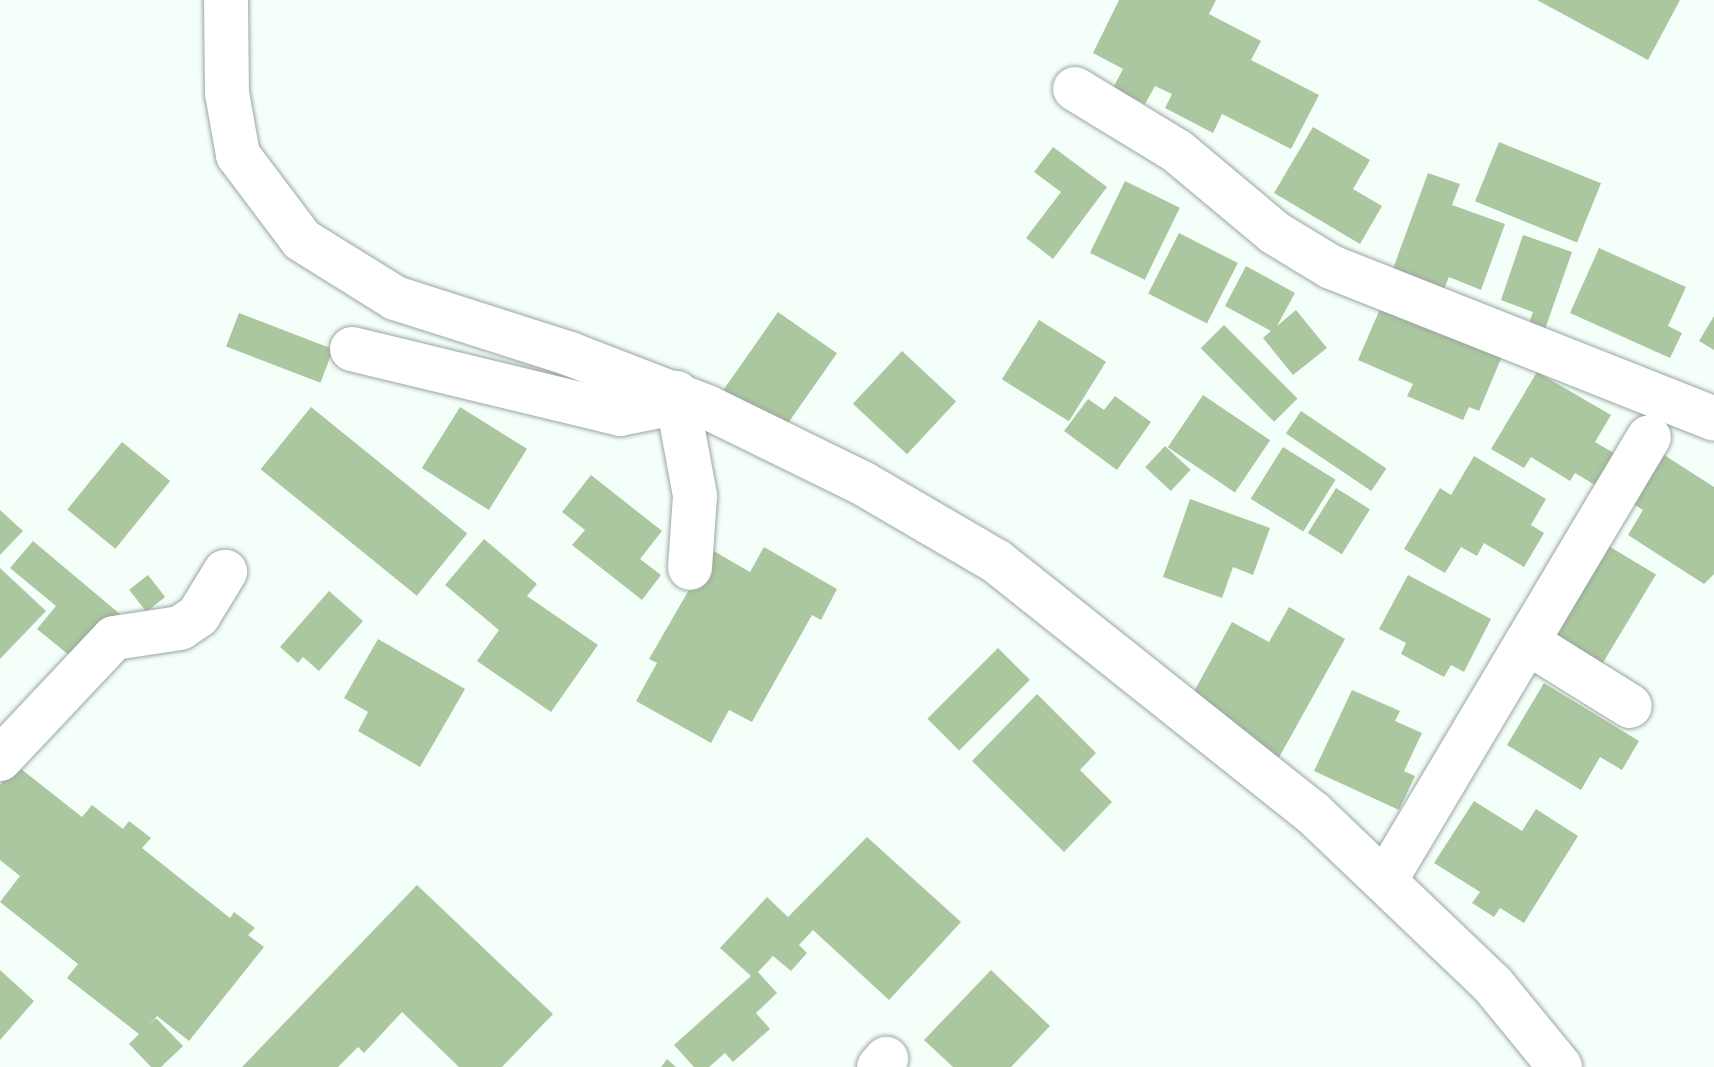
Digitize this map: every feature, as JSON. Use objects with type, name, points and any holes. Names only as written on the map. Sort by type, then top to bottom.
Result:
[{"type":"street","points":[[226,0],[227,93],[238,155],[302,240],[395,298],[676,393],[864,484],[996,561],[1312,812],[1386,879],[1493,985],[1560,1067]]},
{"type":"street","points":[[1075,89],[1177,151],[1275,233],[1331,267],[1714,419]]},
{"type":"street","points":[[352,349],[620,414],[650,410],[676,393]]},
{"type":"street","points":[[676,393],[695,496],[690,568]]},
{"type":"street","points":[[1386,879],[1649,437]]},
{"type":"street","points":[[0,759],[114,638],[180,628],[198,616],[225,572]]},
{"type":"street","points":[[1527,642],[1630,706]]},
{"type":"building","points":[[1119,0],[1216,0],[1209,14],[1261,41],[1251,60],[1319,95],[1291,149],[1222,114],[1213,133],[1165,108],[1172,94],[1155,86],[1145,104],[1113,88],[1123,69],[1093,53]]},
{"type":"building","points":[[1537,0],[1680,0],[1648,60]]},
{"type":"building","points":[[1313,127],[1370,160],[1353,189],[1382,206],[1360,244],[1274,193]]},
{"type":"building","points":[[1499,142],[1601,183],[1577,243],[1475,201]]},
{"type":"building","points":[[1053,147],[1107,187],[1053,259],[1026,238],[1061,192],[1034,172]]},
{"type":"building","points":[[1428,173],[1460,184],[1452,205],[1505,224],[1481,290],[1449,277],[1441,296],[1390,277]]},
{"type":"building","points":[[1125,181],[1180,208],[1145,280],[1090,253]]},
{"type":"building","points":[[1179,233],[1238,263],[1207,324],[1148,294]]},
{"type":"building","points":[[1523,235],[1572,252],[1544,332],[1528,326],[1533,312],[1501,300]]},
{"type":"building","points":[[1599,248],[1686,287],[1668,326],[1682,333],[1670,358],[1570,313]]},
{"type":"building","points":[[1246,266],[1295,293],[1277,326],[1296,310],[1327,348],[1293,375],[1263,338],[1271,331],[1225,306]]},
{"type":"building","points":[[1383,302],[1503,354],[1479,411],[1469,407],[1463,420],[1407,396],[1413,384],[1358,360]]},
{"type":"building","points":[[778,312],[837,353],[782,431],[724,390]]},
{"type":"building","points":[[239,313],[333,349],[320,383],[226,347]]},
{"type":"building","points":[[1714,316],[1714,350],[1699,341]]},
{"type":"building","points":[[1039,320],[1106,362],[1069,421],[1002,379]]},
{"type":"building","points":[[1224,325],[1298,399],[1274,422],[1201,348]]},
{"type":"building","points":[[902,351],[956,401],[907,454],[853,404]]},
{"type":"building","points":[[1537,372],[1611,415],[1595,442],[1619,456],[1600,488],[1575,473],[1570,481],[1531,457],[1524,468],[1491,449]]},
{"type":"building","points":[[1203,395],[1270,440],[1235,493],[1168,447]]},
{"type":"building","points":[[1115,396],[1151,422],[1117,470],[1064,431],[1088,399],[1104,410]]},
{"type":"building","points":[[311,407],[467,533],[417,596],[261,469]]},
{"type":"building","points":[[460,407],[527,449],[489,510],[422,468]]},
{"type":"building","points":[[1301,411],[1386,469],[1371,491],[1286,433]]},
{"type":"building","points":[[122,442],[170,481],[115,549],[67,510]]},
{"type":"building","points":[[1165,446],[1191,470],[1171,491],[1145,467]]},
{"type":"building","points":[[1283,447],[1336,480],[1303,532],[1251,499]]},
{"type":"building","points":[[1658,451],[1714,487],[1714,574],[1704,584],[1628,535],[1643,510],[1627,500]]},
{"type":"building","points":[[1474,456],[1546,499],[1531,525],[1544,533],[1524,567],[1484,543],[1477,556],[1461,547],[1445,573],[1404,549],[1440,488],[1451,495]]},
{"type":"building","points":[[591,475],[662,531],[640,559],[661,575],[642,600],[572,545],[585,530],[562,512]]},
{"type":"building","points":[[1336,488],[1370,509],[1342,554],[1308,533]]},
{"type":"building","points":[[1190,499],[1270,528],[1253,575],[1233,567],[1222,598],[1163,577]]},
{"type":"building","points":[[0,510],[23,531],[0,555]]},
{"type":"building","points":[[484,539],[537,584],[527,596],[598,645],[551,712],[477,661],[499,630],[445,585]]},
{"type":"building","points":[[33,541],[127,620],[86,669],[37,629],[56,606],[10,568]]},
{"type":"building","points":[[1602,542],[1656,574],[1601,665],[1547,633]]},
{"type":"building","points":[[764,547],[837,589],[821,620],[812,615],[752,722],[729,710],[711,743],[636,701],[657,663],[649,659],[712,550],[750,572]]},
{"type":"building","points":[[0,568],[46,611],[0,659]]},
{"type":"building","points":[[148,575],[165,597],[146,612],[129,590]]},
{"type":"building","points":[[1408,575],[1491,619],[1464,672],[1451,665],[1444,677],[1401,654],[1406,643],[1379,629]]},
{"type":"building","points":[[329,591],[363,621],[319,671],[303,657],[298,663],[280,647]]},
{"type":"building","points":[[1289,607],[1345,639],[1272,770],[1179,719],[1232,622],[1269,642]]},
{"type":"building","points":[[378,639],[465,689],[420,767],[358,731],[368,712],[344,698]]},
{"type":"building","points":[[998,648],[1030,680],[959,751],[927,719]]},
{"type":"building","points":[[1544,683],[1639,741],[1622,770],[1600,757],[1581,790],[1507,745]]},
{"type":"building","points":[[1352,690],[1400,711],[1395,721],[1422,733],[1404,771],[1415,776],[1399,810],[1314,771]]},
{"type":"building","points":[[1037,694],[1096,753],[1080,770],[1112,802],[1064,852],[972,761]]},
{"type":"building","points":[[16,765],[82,817],[92,805],[123,829],[129,821],[151,838],[142,848],[230,918],[234,912],[255,928],[248,935],[264,947],[189,1041],[157,1016],[149,1025],[156,1018],[183,1046],[161,1067],[151,1067],[129,1044],[139,1034],[67,978],[78,964],[0,902],[20,876],[0,860],[0,785]]},
{"type":"building","points":[[1474,801],[1522,831],[1536,809],[1578,836],[1524,923],[1500,908],[1494,917],[1472,903],[1480,892],[1434,863]]},
{"type":"building","points":[[867,837],[961,922],[889,1000],[813,930],[799,945],[807,953],[791,971],[773,956],[758,972],[777,993],[756,1013],[770,1029],[733,1062],[725,1053],[709,1067],[694,1067],[674,1045],[751,976],[720,948],[767,897],[788,917]]},
{"type":"building","points":[[417,885],[553,1014],[502,1067],[459,1067],[402,1012],[364,1053],[358,1047],[338,1067],[242,1067]]},
{"type":"building","points":[[0,970],[34,1001],[0,1040]]},
{"type":"building","points":[[991,970],[1050,1026],[1011,1067],[953,1067],[924,1040]]},
{"type":"building","points":[[667,1059],[676,1067],[661,1067]]}]
